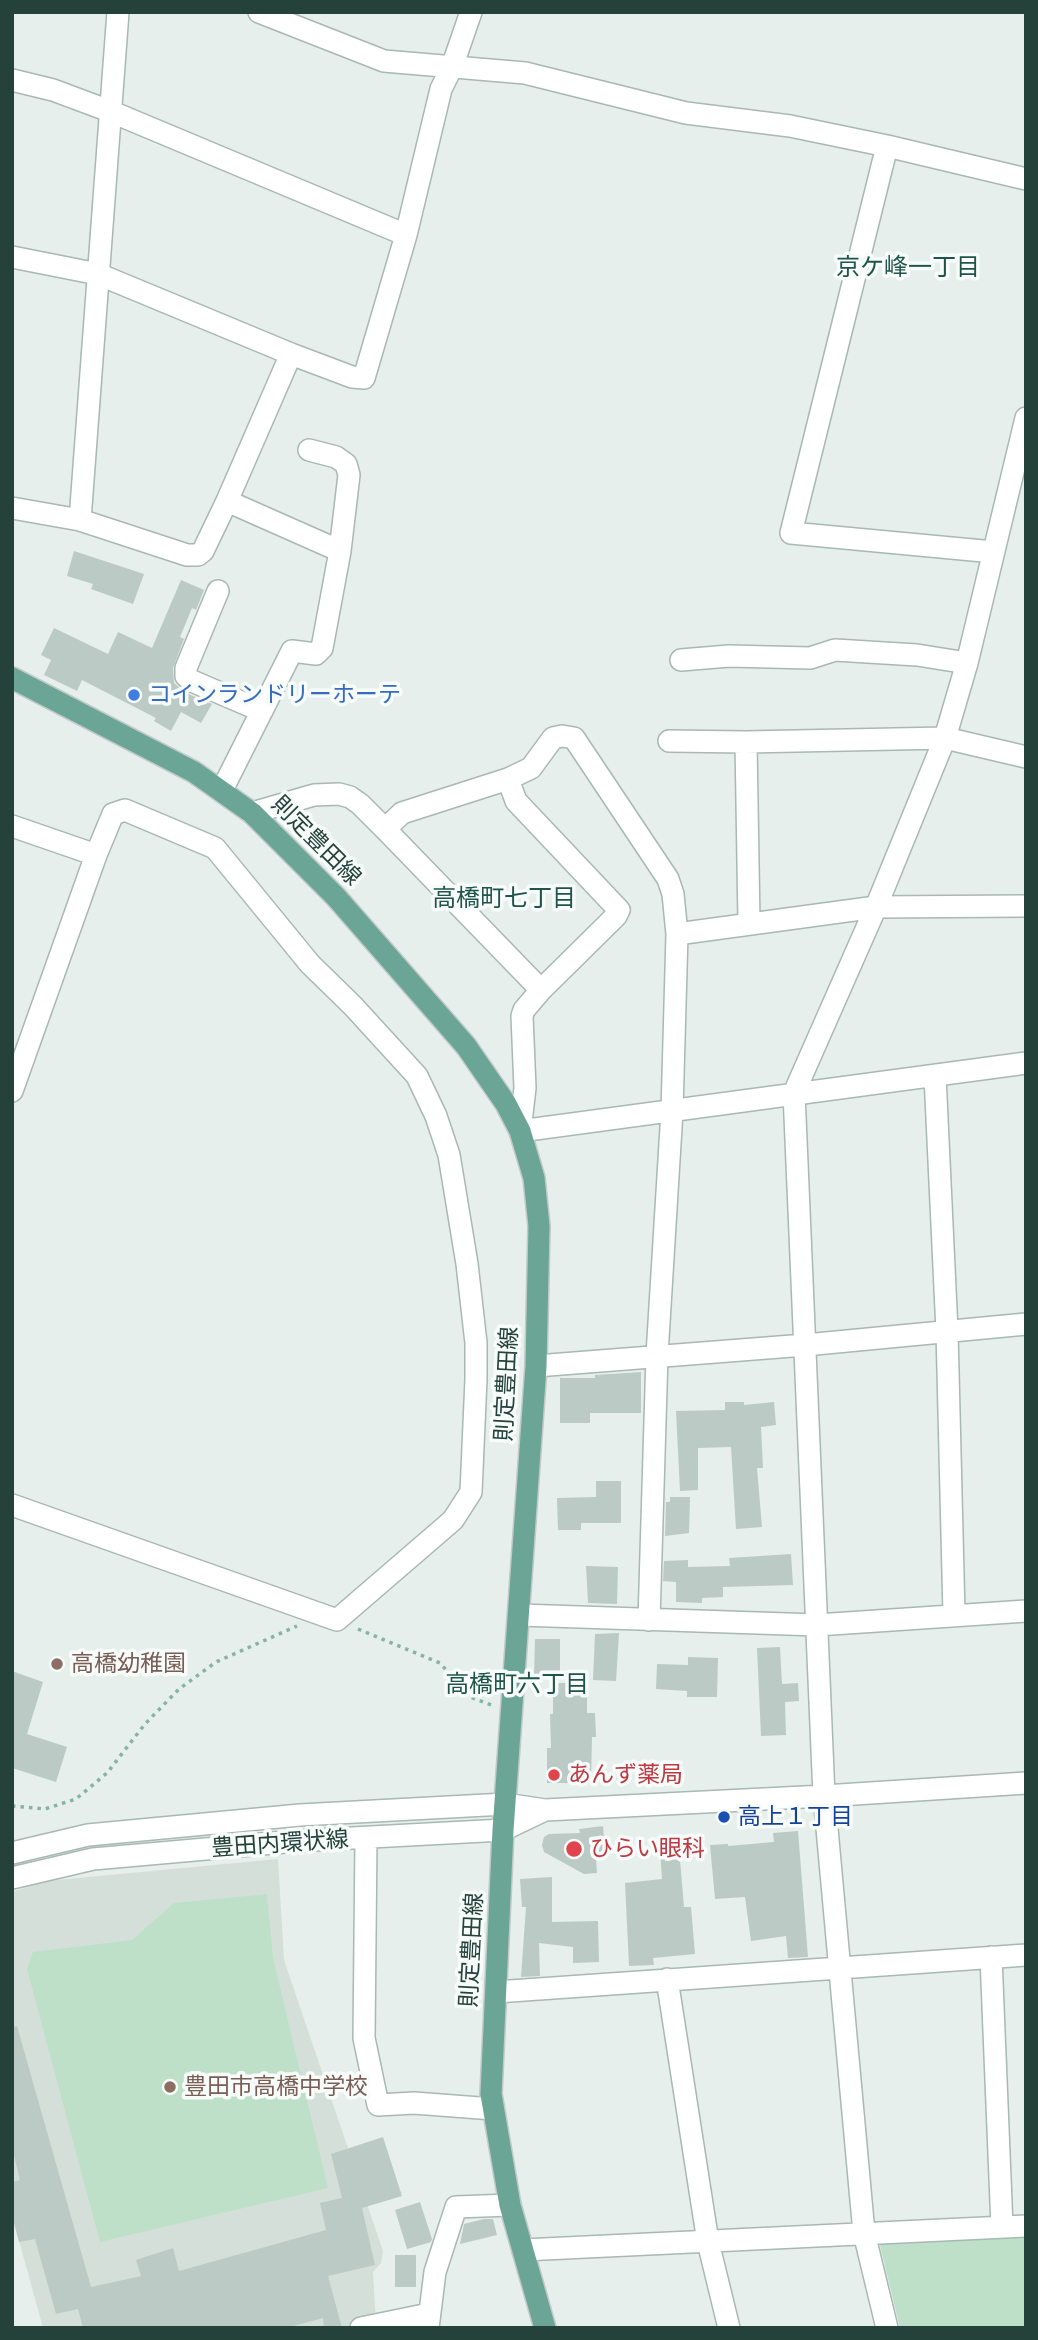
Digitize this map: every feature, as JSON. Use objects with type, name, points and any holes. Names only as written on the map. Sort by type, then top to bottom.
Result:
[{"type":"main road","name":"則定豊田線","points":[[12,678],[194,772],[252,813],[336,897],[467,1046],[506,1104],[520,1131],[534,1178],[539,1226],[536,1366],[503,1830],[491,2094],[510,2205],[545,2328]]},
{"type":"street","points":[[80,520],[118,12]]},
{"type":"street","points":[[259,12],[384,61],[525,73],[686,113],[790,126],[1026,179]]},
{"type":"street","points":[[12,257],[98,274],[291,354],[352,377],[364,378],[406,235],[441,89],[452,67],[471,12]]},
{"type":"street","points":[[12,80],[53,90],[112,112],[406,235]]},
{"type":"street","points":[[887,146],[790,533],[994,552]]},
{"type":"street","points":[[12,508],[80,520],[187,555],[198,555],[204,551],[291,354]]},
{"type":"street","points":[[887,2328],[864,2233],[824,1796],[794,1093],[876,907],[945,738],[967,663],[1026,418]]},
{"type":"street","points":[[222,790],[292,651],[316,654],[322,648],[340,551],[349,475],[346,464],[336,457],[309,450]]},
{"type":"street","points":[[227,501],[340,551]]},
{"type":"street","points":[[218,591],[186,668],[186,676],[262,711]]},
{"type":"street","points":[[681,660],[729,656],[810,658],[835,650],[917,654],[967,663]]},
{"type":"street","points":[[385,829],[402,813],[508,779],[531,768],[553,738],[574,738],[668,879],[673,894],[677,934],[672,1111],[657,1355],[649,1620]]},
{"type":"street","points":[[669,741],[945,738],[1026,757]]},
{"type":"street","points":[[746,742],[749,923]]},
{"type":"street","points":[[508,779],[516,801],[619,910],[524,1010],[525,1088],[520,1131],[1026,1063]]},
{"type":"street","points":[[252,813],[314,795],[339,794],[350,797],[385,829],[541,990]]},
{"type":"street","points":[[12,1091],[113,814],[125,810],[215,848],[310,964],[417,1076],[436,1116],[449,1155],[467,1264],[476,1343],[471,1492],[453,1520],[337,1620],[12,1505]]},
{"type":"street","points":[[12,826],[96,855]]},
{"type":"street","points":[[677,934],[876,907],[1026,906]]},
{"type":"street","points":[[935,1076],[947,1331],[954,1615]]},
{"type":"street","points":[[536,1366],[806,1345],[1026,1324]]},
{"type":"street","points":[[520,1615],[817,1625],[1026,1611]]},
{"type":"street","name":"豊田内環状線","points":[[12,1853],[88,1835],[300,1815],[505,1804],[545,1810],[1026,1783]]},
{"type":"street","name":"豊田内環状線","points":[[12,1878],[93,1859],[503,1830],[545,1810]]},
{"type":"street","points":[[366,1838],[364,2038],[378,2105],[414,2103],[493,2109]]},
{"type":"street","points":[[496,1992],[1026,1955]]},
{"type":"street","points":[[991,1957],[1002,2227]]},
{"type":"street","points":[[667,1979],[708,2242],[729,2328]]},
{"type":"street","points":[[361,2328],[429,2321],[437,2262],[456,2207],[510,2205]]},
{"type":"street","points":[[523,2250],[1026,2226]]},
{"type":"path","points":[[12,1806],[45,1809],[76,1799],[107,1773],[145,1724],[179,1689],[216,1662],[294,1629],[312,1610]]},
{"type":"path","points":[[337,1620],[440,1662],[470,1697],[512,1713]]},
{"type":"shaded area","name":"豊田市高橋中学校","points":[[278,1859],[284,1960],[383,2251],[381,2263],[373,2272],[376,2323],[349,2328],[43,2328],[12,2215],[12,1892],[46,1881]]},
{"type":"green space","points":[[267,1894],[273,1958],[328,2188],[100,2242],[27,1969],[33,1952],[132,1940],[174,1903]]},
{"type":"green space","points":[[1026,2237],[1026,2328],[900,2328],[879,2241]]},
{"type":"building","points":[[74,551],[144,574],[133,604],[91,589],[93,584],[67,576]]},
{"type":"building","points":[[181,580],[204,590],[196,610],[192,608],[180,637],[184,639],[173,668],[174,683],[186,693],[212,704],[201,723],[181,712],[171,731],[154,721],[156,718],[82,680],[77,691],[44,675],[51,660],[41,655],[54,628],[108,654],[118,632],[152,648]]},
{"type":"building","points":[[641,1372],[641,1413],[590,1413],[590,1423],[560,1423],[560,1378],[595,1378],[595,1375]]},
{"type":"building","points":[[725,1402],[744,1402],[744,1405],[774,1402],[776,1425],[761,1427],[763,1468],[757,1468],[762,1527],[736,1529],[731,1447],[698,1448],[698,1490],[680,1491],[676,1411],[725,1410]]},
{"type":"building","points":[[596,1481],[621,1481],[621,1523],[581,1523],[581,1530],[558,1530],[557,1498],[596,1497]]},
{"type":"building","points":[[670,1497],[690,1497],[689,1533],[665,1536],[666,1502],[670,1502]]},
{"type":"building","points":[[791,1554],[793,1585],[723,1587],[723,1597],[702,1598],[702,1603],[676,1602],[676,1582],[663,1581],[664,1561],[688,1560],[688,1567],[730,1566],[729,1558]]},
{"type":"building","points":[[586,1566],[618,1567],[617,1604],[588,1603]]},
{"type":"building","points":[[619,1633],[616,1681],[593,1680],[595,1634]]},
{"type":"building","points":[[535,1639],[560,1639],[560,1678],[534,1677]]},
{"type":"building","points":[[780,1647],[782,1684],[798,1683],[799,1701],[785,1702],[786,1735],[761,1736],[757,1648]]},
{"type":"building","points":[[688,1657],[718,1658],[717,1697],[687,1697],[687,1691],[656,1689],[657,1664],[688,1665]]},
{"type":"building","points":[[12,1671],[43,1682],[27,1734],[67,1747],[56,1782],[12,1768]]},
{"type":"building","points":[[553,1683],[587,1683],[587,1713],[595,1713],[596,1737],[592,1737],[591,1783],[547,1783]]},
{"type":"building","name":"ひらい眼科","points":[[603,1826],[606,1858],[596,1858],[597,1873],[584,1874],[544,1852],[544,1837],[549,1834],[580,1833],[579,1829]]},
{"type":"building","points":[[798,1831],[808,1957],[788,1958],[786,1936],[751,1941],[745,1897],[715,1899],[710,1845],[774,1842],[773,1833]]},
{"type":"building","points":[[679,1848],[684,1907],[691,1907],[695,1954],[653,1958],[654,1965],[629,1966],[625,1883],[662,1879],[660,1849]]},
{"type":"building","points":[[552,1877],[552,1922],[598,1921],[599,1962],[573,1963],[573,1947],[539,1943],[540,1976],[521,1977],[526,1907],[522,1907],[520,1879]]},
{"type":"building","points":[[17,2026],[91,2287],[141,2276],[136,2260],[173,2248],[179,2271],[326,2230],[320,2203],[342,2198],[331,2154],[383,2137],[402,2196],[362,2208],[375,2265],[328,2276],[342,2328],[324,2328],[323,2318],[286,2328],[83,2328],[78,2309],[56,2314],[35,2239],[19,2242],[12,2215],[12,2182],[20,2180],[12,2147],[12,2027]]},
{"type":"building","points":[[420,2202],[432,2239],[431,2242],[407,2249],[395,2210]]},
{"type":"building","points":[[493,2219],[497,2235],[460,2244],[464,2224]]},
{"type":"building","points":[[395,2255],[416,2255],[416,2287],[395,2287]]},
{"type":"place","name":"コインランドリーホーテ","points":[[134,695]]},
{"type":"place","name":"高橋幼稚園","points":[[57,1664]]},
{"type":"place","name":"あんず薬局","points":[[554,1775]]},
{"type":"place","name":"高上１丁目","points":[[724,1817]]},
{"type":"place","name":"ひらい眼科","points":[[574,1849]]},
{"type":"place","name":"豊田市高橋中学校","points":[[170,2087]]},
{"type":"district","name":"京ケ峰一丁目","points":[[908,268]]},
{"type":"district","name":"高橋町七丁目","points":[[504,899]]},
{"type":"district","name":"高橋町六丁目","points":[[517,1685]]}]
